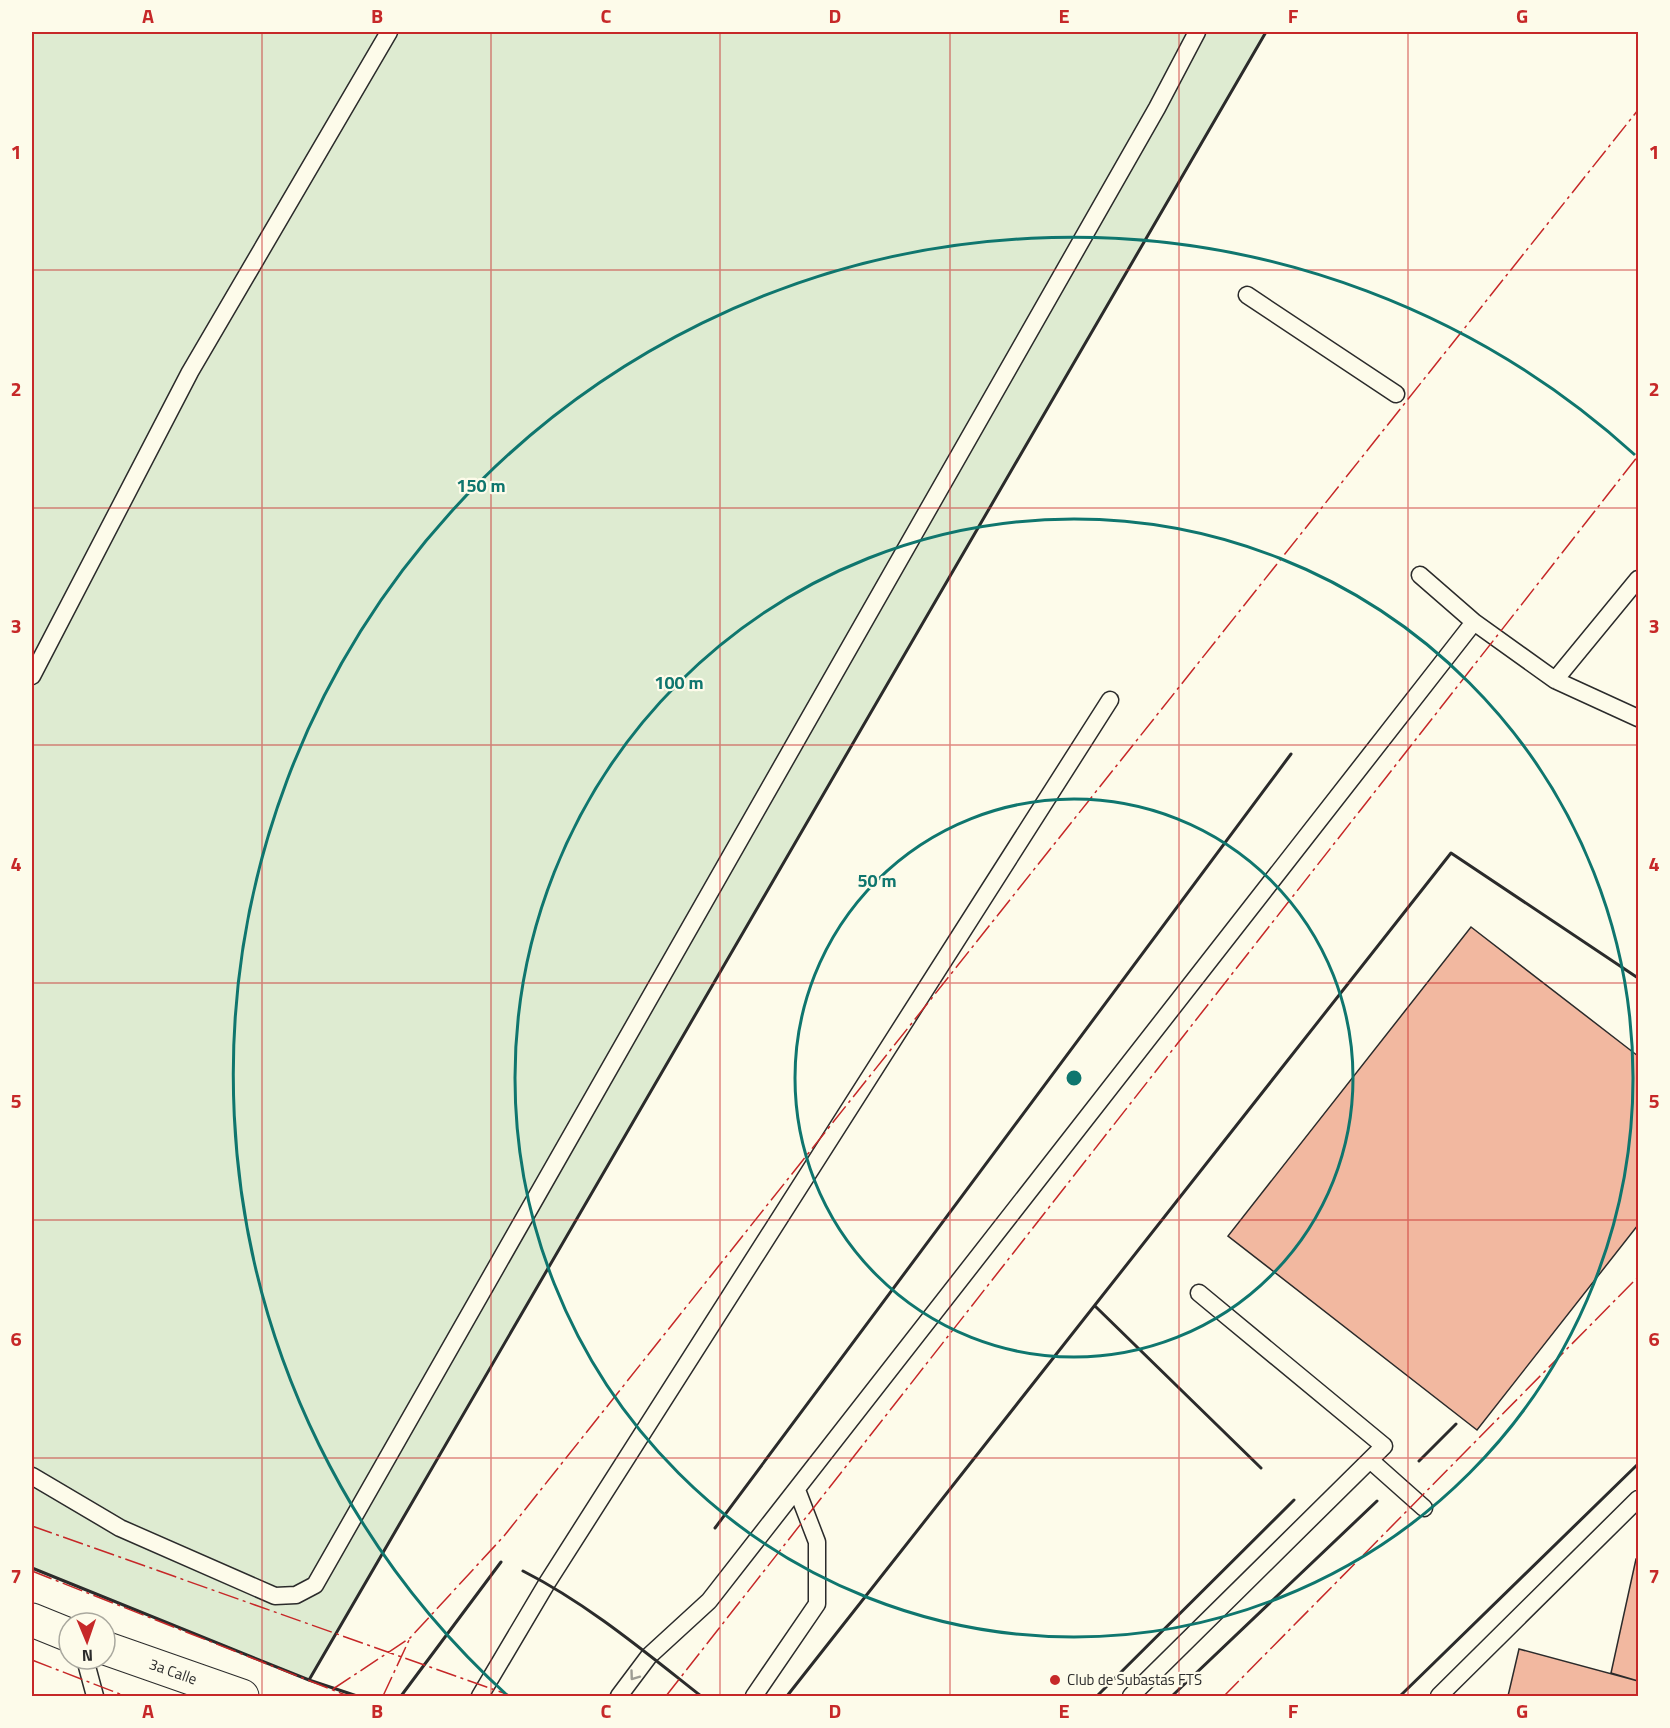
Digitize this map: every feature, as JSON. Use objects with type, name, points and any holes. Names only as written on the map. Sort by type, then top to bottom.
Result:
[{"type":"main road","points":[[32,1620],[57,1630]]},
{"type":"main road","name":"3a Calle","points":[[117,1652],[242,1696]]},
{"type":"lane","points":[[32,676],[190,372],[389,32]]},
{"type":"lane","points":[[32,1476],[120,1528],[275,1596],[296,1595],[315,1585],[1151,118],[1197,32]]},
{"type":"lane","points":[[1247,295],[1396,394]]},
{"type":"lane","points":[[1420,575],[1474,622],[1555,680],[1638,718]]},
{"type":"lane","points":[[1555,680],[1638,579]]},
{"type":"lane","points":[[619,1696],[649,1656],[709,1602],[1474,622]]},
{"type":"lane","points":[[480,1696],[559,1565],[1110,700]]},
{"type":"lane","points":[[1131,1696],[1384,1446],[1198,1293]]},
{"type":"lane","points":[[1370,1460],[1424,1508]]},
{"type":"lane","points":[[753,1696],[817,1604],[817,1542],[797,1490]]},
{"type":"lane","points":[[1439,1696],[1638,1499]]},
{"type":"lane","points":[[88,1671],[95,1696]]},
{"type":"green space","points":[[32,32],[1266,32],[309,1680],[32,1568]]},
{"type":"building","points":[[1471,927],[1638,1056],[1638,1225],[1477,1430],[1228,1236]]},
{"type":"building","points":[[1636,1559],[1638,1559],[1638,1681],[1611,1673]]},
{"type":"building","points":[[1519,1649],[1638,1681],[1638,1696],[1508,1696]]},
{"type":"wall","points":[[309,1680],[1266,32]]},
{"type":"wall","points":[[715,1528],[1291,754]]},
{"type":"wall","points":[[787,1696],[1451,853],[1638,978]]},
{"type":"wall","points":[[1095,1306],[1261,1468]]},
{"type":"wall","points":[[1419,1461],[1456,1424]]},
{"type":"wall","points":[[1400,1696],[1638,1464]]},
{"type":"wall","points":[[1097,1696],[1294,1500]]},
{"type":"wall","points":[[1172,1696],[1377,1501]]},
{"type":"wall","points":[[401,1696],[501,1562]]},
{"type":"wall","points":[[32,1568],[309,1680],[357,1696]]},
{"type":"wall","points":[[523,1571],[593,1613],[701,1696]]},
{"type":"power","points":[[333,1689],[410,1638],[504,1536],[1638,110]]},
{"type":"power","points":[[666,1696],[1638,456]]},
{"type":"power","points":[[1224,1696],[1638,1277]]},
{"type":"power","points":[[32,1526],[512,1696]]},
{"type":"power","points":[[32,1571],[348,1696]]},
{"type":"power","points":[[383,1696],[410,1638]]},
{"type":"power","points":[[32,1660],[125,1696]]},
{"type":"place","name":"Club de Subastas FTS","points":[[1055,1680]]}]
